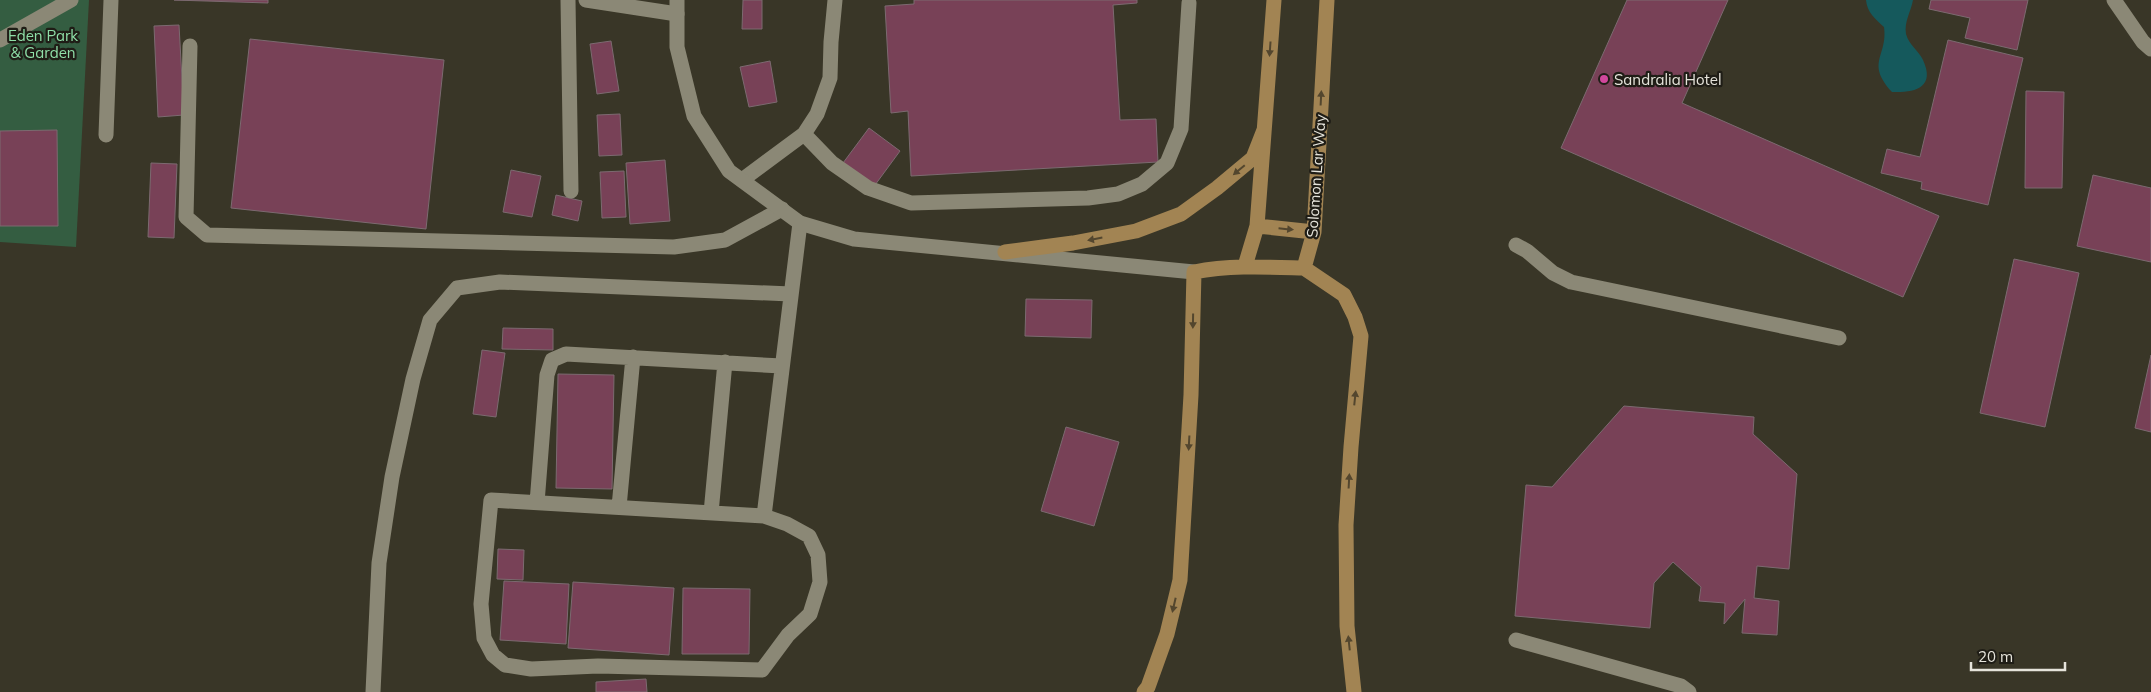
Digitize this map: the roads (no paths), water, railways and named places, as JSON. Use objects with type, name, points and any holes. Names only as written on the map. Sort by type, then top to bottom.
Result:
[{"type":"street","points":[[0,40],[71,0]]},
{"type":"street","points":[[106,135],[111,0]]},
{"type":"street","points":[[568,0],[570,192]]},
{"type":"street","points":[[586,0],[677,7],[677,47],[694,116],[729,171],[800,224],[854,239],[1005,252],[1194,272],[1221,267],[1245,266],[1304,268],[1344,295],[1355,317],[1361,336],[1346,524],[1347,626],[1354,692]]},
{"type":"street","points":[[742,180],[804,134],[817,114],[830,78],[835,0]]},
{"type":"street","points":[[1245,266],[1257,226],[1274,0]]},
{"type":"street","name":"Solomon Lar Way","points":[[1304,268],[1314,232],[1327,0]]},
{"type":"street","points":[[2114,0],[2143,42],[2151,49]]},
{"type":"street","points":[[804,134],[832,163],[868,188],[911,203],[1088,198],[1118,194],[1142,184],[1167,162],[1180,129],[1189,3]]},
{"type":"street","points":[[190,46],[186,217],[207,235],[674,247],[725,240],[782,209]]},
{"type":"street","points":[[1005,252],[1073,243],[1136,231],[1181,214],[1217,188],[1253,158],[1264,130]]},
{"type":"street","points":[[764,516],[800,224]]},
{"type":"street","points":[[1257,226],[1314,232]]},
{"type":"street","points":[[1516,245],[1553,273],[1571,282],[1839,338]]},
{"type":"street","points":[[1144,692],[1148,687],[1168,634],[1180,580],[1191,395],[1194,272]]},
{"type":"street","points":[[373,692],[379,563],[394,467],[413,380],[430,320],[457,288],[500,282],[792,294]]},
{"type":"street","points":[[537,502],[547,375],[552,360],[566,354],[782,366]]},
{"type":"street","points":[[619,507],[633,357]]},
{"type":"street","points":[[711,513],[725,362]]},
{"type":"street","points":[[491,500],[619,507],[764,516],[787,524],[809,536],[818,554],[820,582],[810,614],[788,635],[762,670],[598,666],[531,669],[505,665],[493,655],[484,638],[481,604],[491,500]]},
{"type":"street","points":[[1516,640],[1681,686],[1689,692]]},
{"type":"water","points":[[1866,0],[1913,0],[1907,21],[1906,34],[1923,60],[1926,69],[1927,77],[1921,87],[1915,90],[1892,92],[1884,82],[1880,73],[1879,60],[1883,46],[1884,27],[1870,12]]},
{"type":"place","name":"Sandralia Hotel","points":[[1604,79]]},
{"type":"park label","name":"Eden Park & Garden","points":[[43,44]]}]
